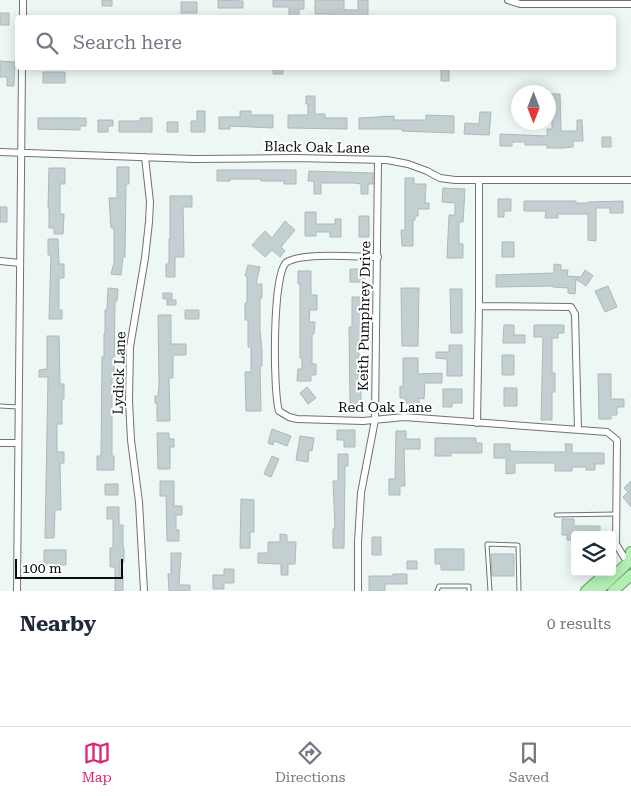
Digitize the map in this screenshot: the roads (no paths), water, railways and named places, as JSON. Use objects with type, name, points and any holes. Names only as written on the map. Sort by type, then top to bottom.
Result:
[{"type":"main road","points":[[616,565],[629,554]]},
{"type":"main road","points":[[598,591],[630,560],[629,554]]},
{"type":"main road","points":[[617,589],[631,575]]},
{"type":"main road","points":[[586,591],[603,576]]},
{"type":"street","points":[[23,0],[23,15]]},
{"type":"street","points":[[508,0],[520,4],[631,4]]},
{"type":"street","points":[[17,591],[22,70]]},
{"type":"street","name":"Black Oak Lane","points":[[0,152],[145,157],[378,160],[408,164],[440,178],[455,180],[631,180]]},
{"type":"street","name":"Lydick Lane","points":[[144,591],[139,502],[131,440],[129,401],[130,347],[149,222],[150,202],[145,157]]},
{"type":"street","name":"Keith Pumphrey Drive","points":[[358,591],[361,493],[376,420],[378,160]]},
{"type":"street","points":[[477,423],[479,180]]},
{"type":"street","name":"Red Oak Lane","points":[[378,256],[306,256],[286,262],[281,269],[276,304],[275,340],[279,411],[297,419],[363,421],[404,417],[607,432],[617,440],[616,544],[629,554]]},
{"type":"street","points":[[0,261],[20,263]]},
{"type":"street","points":[[479,306],[571,307],[575,314],[578,430]]},
{"type":"street","points":[[0,443],[18,443]]},
{"type":"lane","points":[[0,406],[18,407]]},
{"type":"lane","points":[[556,514],[617,514]]},
{"type":"lane","points":[[490,591],[488,544],[518,545],[519,591]]},
{"type":"lane","points":[[437,591],[439,586],[469,586],[469,591]]}]
